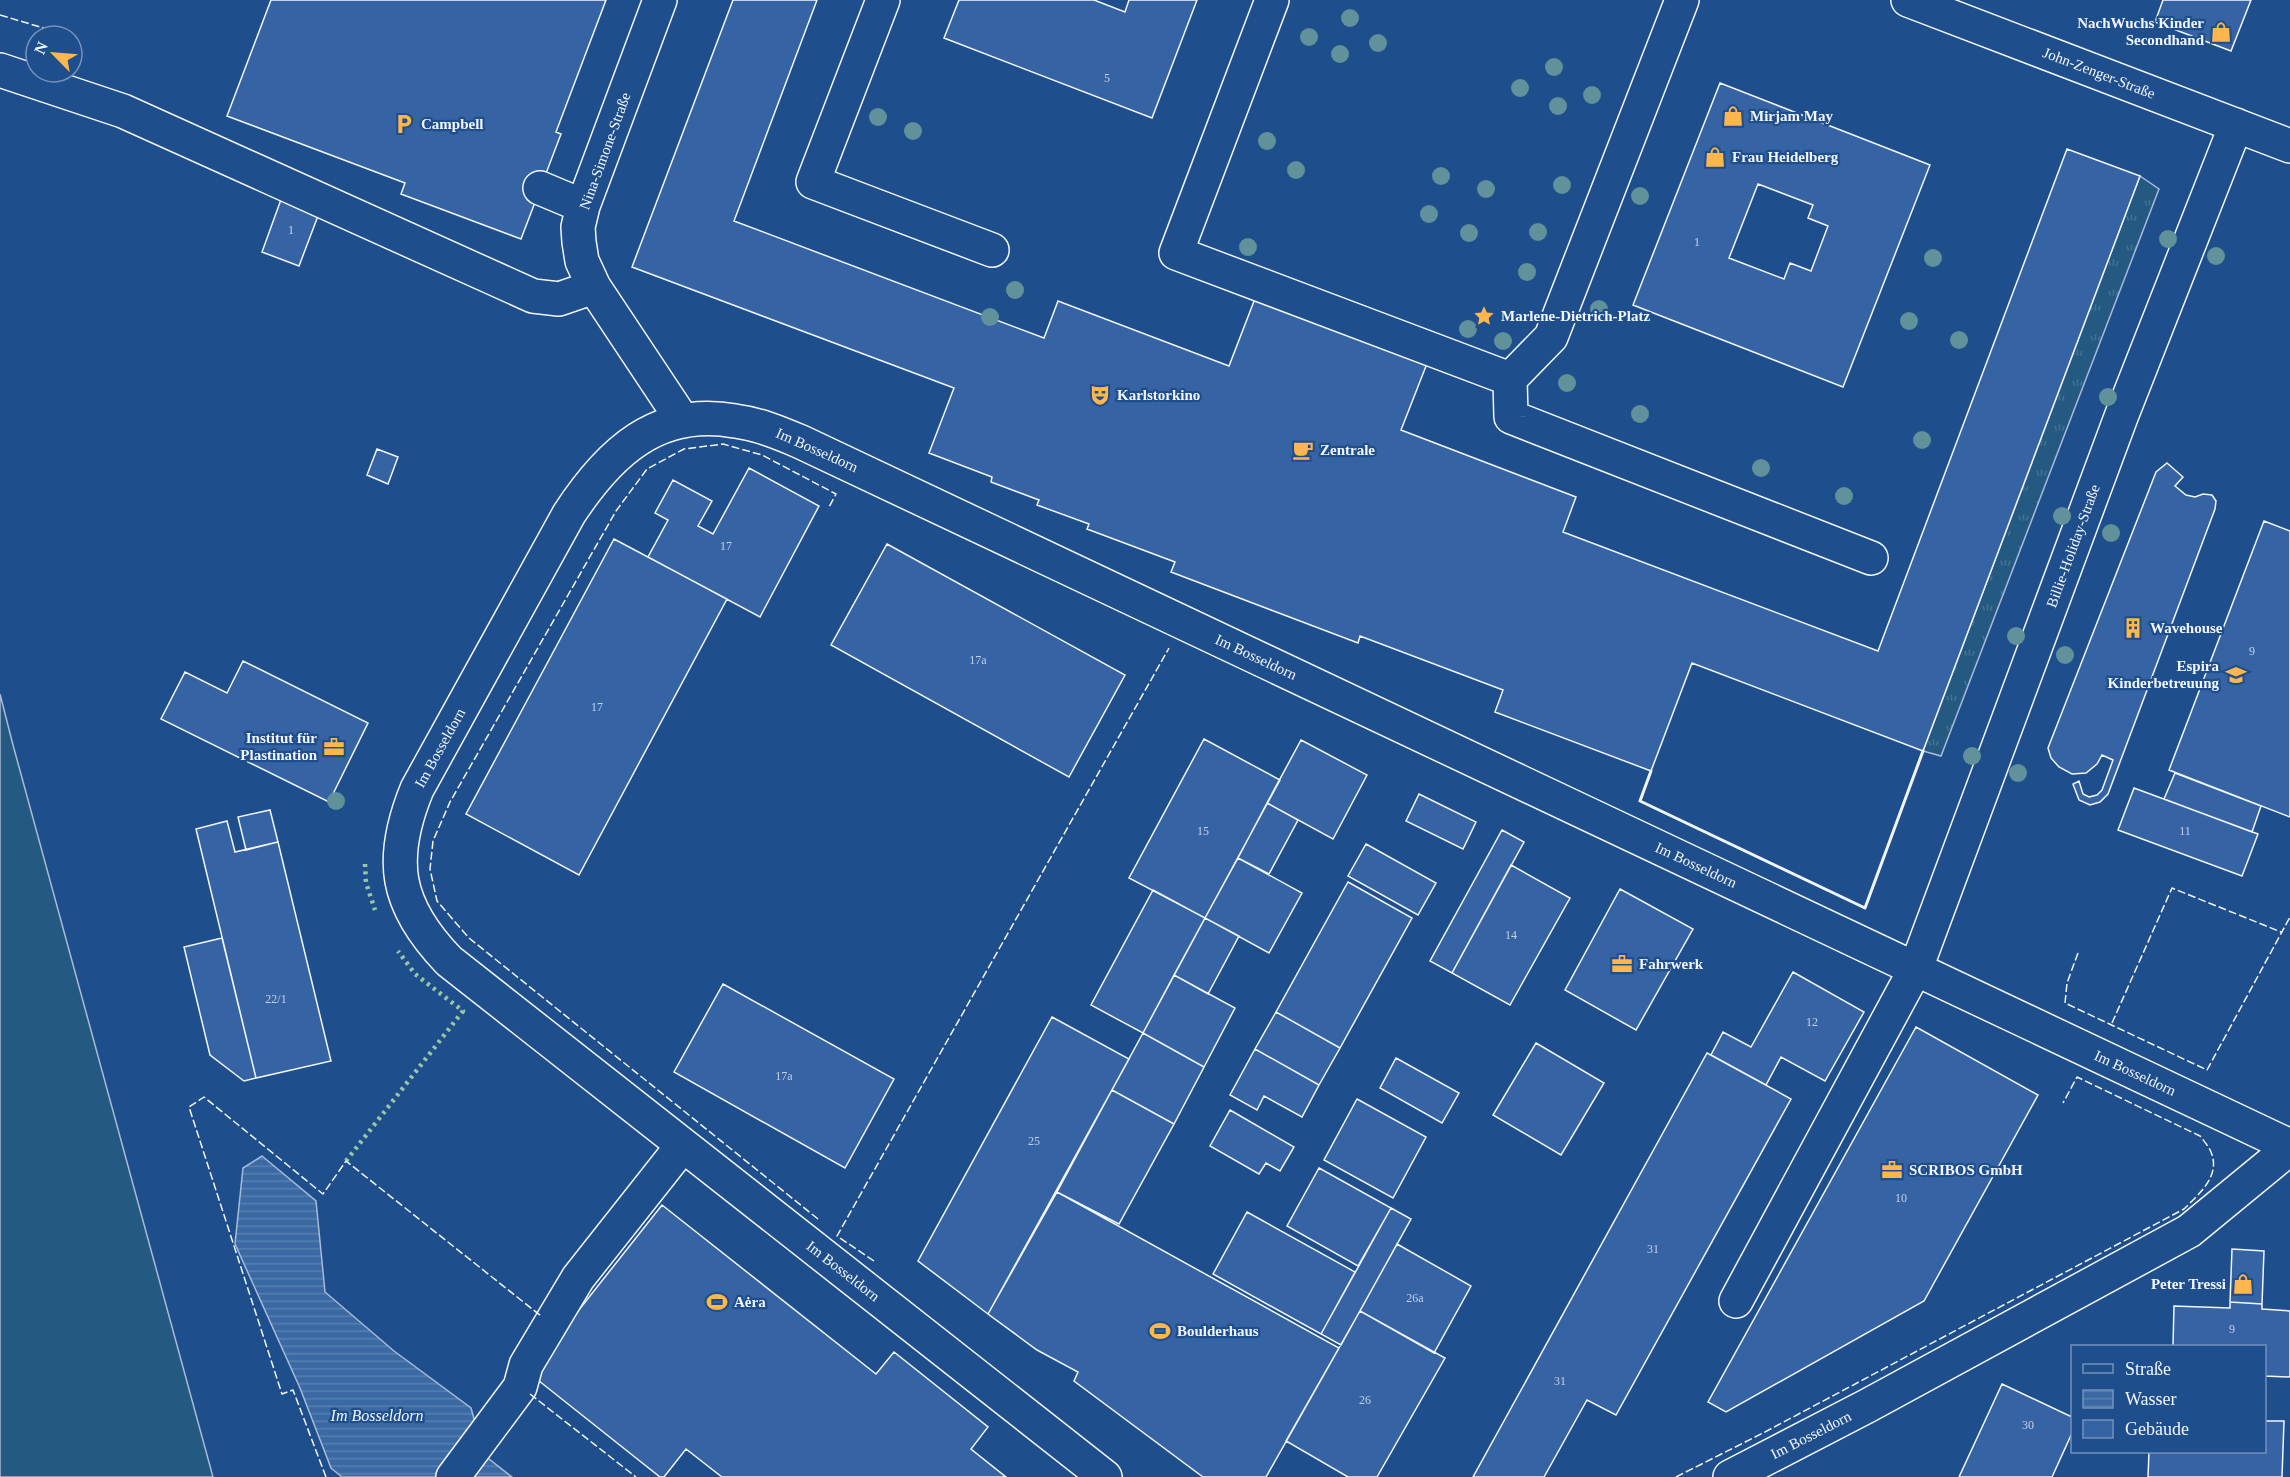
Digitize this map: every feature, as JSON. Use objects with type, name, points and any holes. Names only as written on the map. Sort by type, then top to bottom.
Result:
[{"type":"street","name":"Nina-Simone-Straße","points":[[660,0],[583,206],[578,227],[582,261],[594,287],[682,421]]},
{"type":"street","points":[[884,0],[813,182],[992,250]]},
{"type":"street","points":[[1272,0],[1176,252],[1510,379]]},
{"type":"street","points":[[1682,0],[1551,337],[1510,379],[1511,417],[1871,558]]},
{"type":"street","name":"John-Zenger-Straße","points":[[1908,0],[2290,146]]},
{"type":"street","points":[[0,70],[123,111],[533,296],[559,299],[594,287]]},
{"type":"street","name":"Billie-Holiday-Straße","points":[[1736,1301],[1916,968],[2121,417],[2236,125]]},
{"type":"street","points":[[540,188],[583,206]]},
{"type":"street","name":"Im Bosseldorn","points":[[1105,1477],[449,961],[428,939],[409,907],[400,874],[400,847],[406,816],[417,789],[569,514],[591,481],[616,454],[634,440],[657,429],[682,421],[734,420],[762,427],[801,442],[2290,1147],[2189,1231],[1867,1406],[1730,1477]]},
{"type":"street","points":[[453,1477],[520,1387],[526,1365],[578,1278],[683,1145]]},
{"type":"green space","points":[[2140,176],[2159,189],[1941,756],[1923,751]]},
{"type":"green space","points":[[0,694],[13,745],[213,1477],[0,1477]]},
{"type":"water","name":"Im Bosseldorn","points":[[262,1156],[316,1201],[325,1292],[394,1351],[471,1408],[484,1455],[512,1477],[342,1477],[331,1468],[300,1388],[235,1244],[243,1168]]},
{"type":"building","name":"Campbell","points":[[271,0],[606,0],[556,132],[561,134],[521,239],[401,194],[405,183],[227,116]]},
{"type":"building","points":[[733,0],[817,0],[734,221],[1044,338],[1058,301],[1229,366],[1256,296],[1428,361],[1401,430],[1576,497],[1563,532],[1878,651],[2067,149],[2140,176],[1923,751],[1692,663],[1651,771],[1495,712],[1503,690],[1360,636],[1358,643],[1171,572],[1175,562],[1087,529],[1089,524],[1037,505],[1039,500],[991,482],[992,477],[929,453],[954,388],[632,267]]},
{"type":"building","points":[[959,0],[1094,0],[1125,12],[1129,0],[1197,0],[1152,118],[944,38]]},
{"type":"building","points":[[2163,0],[2251,0],[2231,51],[2155,22]]},
{"type":"building","points":[[1720,83],[1930,165],[1843,387],[1633,305]],"holes":[[[1758,184],[1813,205],[1808,218],[1828,226],[1811,271],[1790,263],[1784,279],[1729,258]]]},
{"type":"building","points":[[283,194],[321,208],[299,266],[262,252]]},
{"type":"building","points":[[377,449],[398,457],[388,484],[367,475]]},
{"type":"building","name":"Wavehouse","points":[[2167,463],[2183,477],[2175,486],[2186,495],[2195,497],[2203,494],[2212,495],[2216,501],[2215,509],[2108,794],[2100,802],[2090,805],[2079,800],[2073,784],[2079,781],[2083,794],[2089,797],[2097,795],[2102,790],[2113,760],[2102,755],[2097,764],[2086,773],[2072,774],[2059,767],[2051,758],[2048,748],[2156,472]]},
{"type":"building","points":[[749,468],[819,506],[760,617],[648,557],[668,520],[655,513],[673,480],[712,501],[698,526],[713,534]]},
{"type":"building","points":[[2264,521],[2290,531],[2290,817],[2169,770]]},
{"type":"building","points":[[614,539],[727,599],[579,875],[466,814]]},
{"type":"building","points":[[887,544],[1125,675],[1069,777],[831,645]]},
{"type":"building","points":[[243,661],[368,723],[329,802],[161,719],[185,672],[227,693]]},
{"type":"building","points":[[1204,739],[1280,780],[1205,918],[1129,878]]},
{"type":"building","points":[[1301,740],[1367,775],[1333,839],[1267,803]]},
{"type":"building","points":[[2175,773],[2261,806],[2252,832],[2164,799]]},
{"type":"building","points":[[2134,788],[2258,834],[2242,876],[2118,830]]},
{"type":"building","points":[[1419,794],[1476,822],[1463,849],[1406,821]]},
{"type":"building","points":[[1267,803],[1298,820],[1269,874],[1238,858]]},
{"type":"building","points":[[270,810],[278,842],[246,850],[238,817]]},
{"type":"building","points":[[227,821],[235,852],[278,842],[331,1061],[256,1078],[196,829]]},
{"type":"building","points":[[1502,830],[1524,842],[1452,973],[1430,961]]},
{"type":"building","points":[[1366,844],[1436,883],[1418,915],[1348,876]]},
{"type":"building","points":[[1238,858],[1302,893],[1269,953],[1205,918]]},
{"type":"building","points":[[1511,865],[1570,898],[1510,1005],[1452,973]]},
{"type":"building","points":[[1348,882],[1412,918],[1340,1048],[1276,1012]]},
{"type":"building","points":[[1620,889],[1693,929],[1636,1030],[1565,990]]},
{"type":"building","points":[[1153,890],[1205,918],[1143,1033],[1091,1005]]},
{"type":"building","points":[[1205,918],[1239,936],[1208,994],[1174,975]]},
{"type":"building","points":[[222,938],[256,1078],[244,1081],[210,1055],[184,947]]},
{"type":"building","points":[[1793,972],[1864,1012],[1825,1081],[1781,1057],[1766,1085],[1711,1055],[1723,1032],[1751,1047]]},
{"type":"building","points":[[1174,975],[1235,1008],[1204,1067],[1143,1033]]},
{"type":"building","points":[[723,984],[894,1079],[845,1168],[674,1072]]},
{"type":"building","points":[[1276,1012],[1340,1048],[1319,1085],[1255,1049]]},
{"type":"building","points":[[1052,1017],[1129,1059],[988,1314],[918,1261]]},
{"type":"building","points":[[1916,1027],[2038,1095],[1924,1301],[1726,1412],[1708,1402]]},
{"type":"building","points":[[1143,1033],[1204,1067],[1174,1124],[1112,1090]]},
{"type":"building","points":[[1536,1043],[1604,1083],[1561,1155],[1493,1115]]},
{"type":"building","points":[[1255,1049],[1319,1085],[1302,1117],[1264,1096],[1257,1110],[1230,1095]]},
{"type":"building","points":[[1707,1053],[1791,1099],[1616,1415],[1587,1400],[1544,1477],[1473,1477]]},
{"type":"building","points":[[1396,1058],[1459,1093],[1442,1123],[1380,1088]]},
{"type":"building","points":[[1112,1090],[1174,1124],[1119,1224],[1057,1192]]},
{"type":"building","points":[[1357,1099],[1426,1137],[1393,1198],[1324,1160]]},
{"type":"building","points":[[1230,1110],[1294,1147],[1280,1171],[1266,1163],[1259,1174],[1210,1146]]},
{"type":"building","points":[[1319,1168],[1391,1208],[1358,1266],[1287,1226]]},
{"type":"building","name":"Boulderhaus","points":[[1057,1192],[1339,1348],[1266,1477],[1203,1477],[1074,1381],[1078,1372],[1037,1350],[988,1314]]},
{"type":"building","points":[[662,1205],[876,1374],[894,1352],[988,1427],[971,1449],[1006,1477],[722,1477],[686,1449],[664,1477],[660,1477],[529,1373]]},
{"type":"building","points":[[1391,1208],[1411,1219],[1341,1345],[1321,1334]]},
{"type":"building","points":[[1247,1212],[1355,1272],[1321,1334],[1213,1274]]},
{"type":"building","points":[[1397,1244],[1471,1286],[1434,1353],[1360,1311]]},
{"type":"building","points":[[2232,1249],[2264,1251],[2262,1304],[2230,1302]]},
{"type":"building","points":[[2230,1302],[2262,1304],[2262,1309],[2290,1311],[2290,1377],[2266,1376],[2266,1345],[2173,1345],[2174,1306],[2230,1308]]},
{"type":"building","points":[[1360,1311],[1445,1358],[1377,1477],[1348,1477],[1286,1441]]},
{"type":"building","points":[[2002,1384],[2071,1417],[2071,1435],[2052,1477],[1959,1477]]},
{"type":"building","points":[[2266,1421],[2284,1421],[2282,1477],[2148,1477],[2149,1453],[2266,1453]]},
{"type":"hedge","points":[[365,864],[366,883],[375,910]]},
{"type":"hedge","points":[[346,1161],[463,1011],[415,974],[398,951]]},
{"type":"fence","points":[[0,15],[30,24]]},
{"type":"fence","points":[[818,1219],[469,938],[437,901],[430,869],[433,841],[450,802],[616,511],[647,469],[684,449],[723,444],[762,455],[836,494],[828,509]]},
{"type":"fence","points":[[874,1261],[837,1236],[1169,648]]},
{"type":"fence","points":[[2112,1023],[2172,888],[2281,932]]},
{"type":"fence","points":[[2078,953],[2067,983],[2065,1003],[2207,1070],[2290,917]]},
{"type":"fence","points":[[1676,1477],[2184,1209],[2202,1191],[2211,1177],[2213,1161],[2210,1150],[2200,1136],[2077,1077],[2063,1103]]},
{"type":"fence","points":[[326,1477],[293,1390],[282,1394],[189,1107],[204,1097],[323,1194],[346,1161],[541,1316]]},
{"type":"fence","points":[[530,1394],[636,1477]]},
{"type":"wall","points":[[1651,771],[1640,801],[1865,908],[1923,751]]},
{"type":"place","name":"NachWuchs Kinder Secondhand","points":[[2221,32]]},
{"type":"place","name":"Mirjam May","points":[[1733,116]]},
{"type":"place","name":"Campbell","points":[[404,124]]},
{"type":"place","name":"Frau Heidelberg","points":[[1715,157]]},
{"type":"place","name":"Marlene-Dietrich-Platz","points":[[1484,316]]},
{"type":"place","name":"Karlstorkino","points":[[1100,395]]},
{"type":"place","name":"Zentrale","points":[[1303,450]]},
{"type":"place","name":"Wavehouse","points":[[2133,628]]},
{"type":"place","name":"Espira Kinderbetreuung","points":[[2236,675]]},
{"type":"place","name":"Institut für Plastination","points":[[334,747]]},
{"type":"place","name":"Fahrwerk","points":[[1622,964]]},
{"type":"place","name":"SCRIBOS GmbH","points":[[1892,1170]]},
{"type":"place","name":"Peter Tressi","points":[[2243,1284]]},
{"type":"place","name":"Aėra","points":[[717,1302]]},
{"type":"place","name":"Boulderhaus","points":[[1160,1331]]}]
